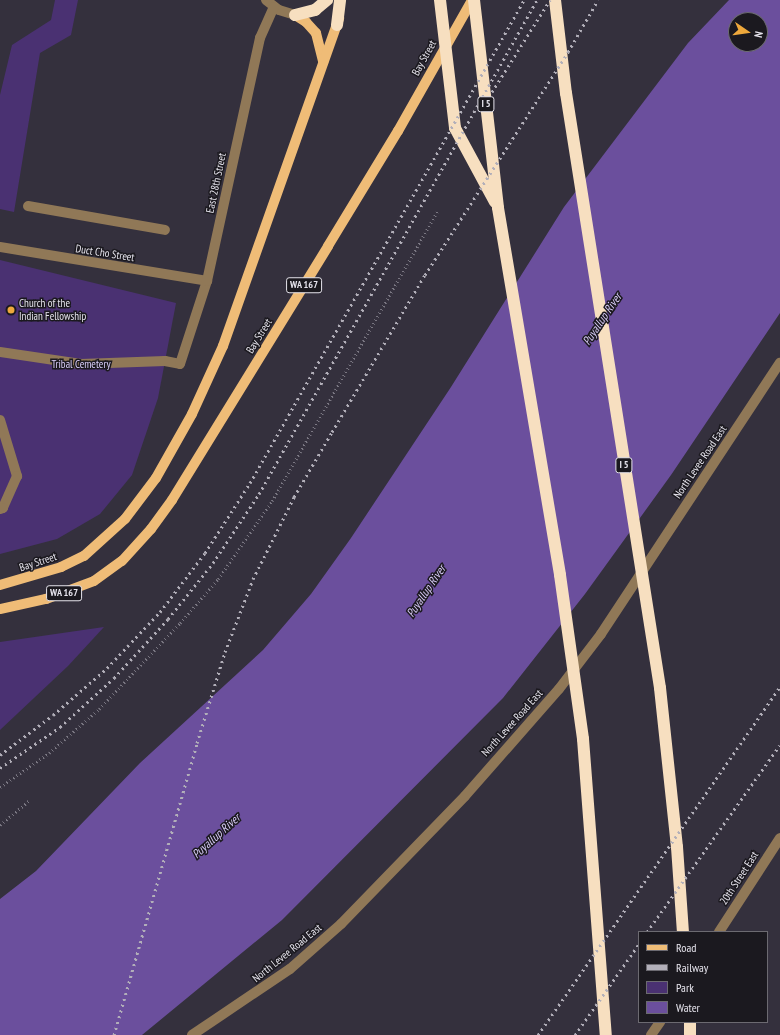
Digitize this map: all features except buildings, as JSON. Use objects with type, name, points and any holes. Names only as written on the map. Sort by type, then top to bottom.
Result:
[{"type":"highway","points":[[295,15],[315,10],[327,0]]},
{"type":"highway","points":[[337,25],[340,0]]},
{"type":"highway","points":[[440,0],[455,128],[498,208]]},
{"type":"highway","name":"I 5","points":[[473,0],[498,208],[560,575],[583,739],[606,1035]]},
{"type":"highway","name":"I 5","points":[[555,0],[566,93],[658,681],[677,847],[683,931]]},
{"type":"highway","points":[[690,1023],[690,1035]]},
{"type":"main road","name":"Bay Street","points":[[0,585],[61,568],[84,556],[125,519],[156,478],[192,414],[223,346],[323,67],[345,0]]},
{"type":"main road","name":"Bay Street","points":[[0,609],[46,599],[94,581],[122,561],[151,529],[176,494],[328,246],[473,0]]},
{"type":"main road","points":[[295,15],[306,22],[316,34],[322,48],[323,67]]},
{"type":"street","points":[[266,0],[274,7],[295,15]]},
{"type":"street","name":"East 28th Street","points":[[0,352],[81,364],[165,361],[180,364],[207,281],[260,38],[274,7]]},
{"type":"street","points":[[28,206],[165,230]]},
{"type":"street","name":"Duct Cho Street","points":[[0,246],[207,281]]},
{"type":"street","name":"North Levee Road East","points":[[192,1035],[290,969],[342,924],[465,796],[559,689],[601,634],[780,363]]},
{"type":"street","points":[[0,420],[17,476],[4,508],[0,509]]},
{"type":"street","name":"20th Street East","points":[[720,931],[780,838]]},
{"type":"street","points":[[651,1035],[659,1023]]},
{"type":"path","points":[[0,787],[49,753],[100,709],[180,624],[218,579],[272,501],[438,210]]},
{"type":"path","points":[[0,825],[29,801]]},
{"type":"green space","points":[[55,0],[78,0],[71,35],[40,53],[14,212],[0,209],[0,95],[12,45],[51,20]]},
{"type":"green space","name":"Tribal Cemetery","points":[[0,260],[176,303],[158,398],[132,475],[100,514],[57,539],[0,554]]},
{"type":"green space","points":[[104,627],[68,666],[0,730],[0,642]]},
{"type":"water","name":"Puyallup River","points":[[729,0],[780,0],[780,313],[671,475],[585,594],[503,698],[282,920],[142,1035],[0,1035],[0,899],[36,871],[140,763],[263,650],[311,594],[351,538],[451,387],[564,207],[688,43]]},
{"type":"railway","points":[[0,755],[53,715],[107,668],[160,612],[205,553],[250,483],[524,0]]},
{"type":"railway","points":[[0,768],[60,727],[114,678],[168,619],[213,563],[259,494],[537,0]]},
{"type":"railway","points":[[492,92],[550,0]]},
{"type":"railway","points":[[114,1035],[197,743],[225,652],[253,579],[294,497],[425,275],[568,52],[598,0]]},
{"type":"railway","points":[[538,1035],[780,687]]},
{"type":"railway","points":[[648,931],[780,745]]},
{"type":"railway","points":[[575,1035],[638,945]]},
{"type":"place","name":"Church of the Indian Fellowship","points":[[11,310]]}]
